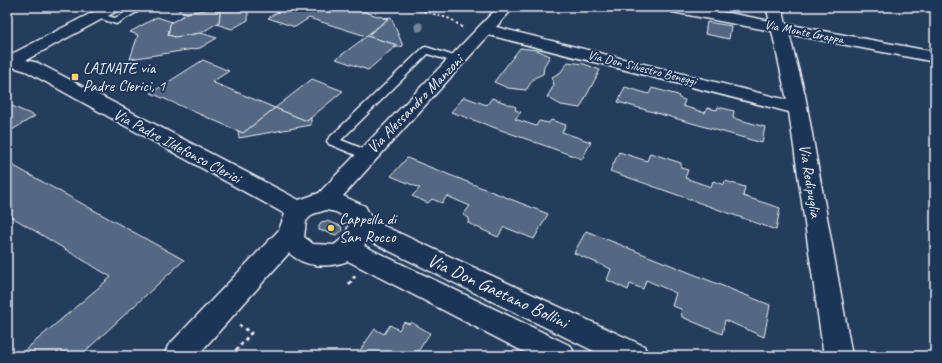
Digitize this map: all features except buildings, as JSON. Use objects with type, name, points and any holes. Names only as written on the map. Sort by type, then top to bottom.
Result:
[{"type":"street","points":[[9,61],[114,7]]},
{"type":"street","name":"Via Alessandro Manzoni","points":[[326,201],[367,155],[506,7]]},
{"type":"street","name":"Via Monte Grappa","points":[[673,7],[935,58]]},
{"type":"street","name":"Via Redipuglia","points":[[774,7],[796,95],[838,356]]},
{"type":"street","name":"Via Don Silvestro Beneggi","points":[[484,32],[797,108]]},
{"type":"street","name":"Via Padre Ildefonso Clerici","points":[[9,61],[32,67],[297,231]]},
{"type":"street","points":[[178,356],[251,278],[272,264],[297,231],[307,205],[326,201],[344,205],[357,212],[362,220],[362,227],[359,235],[347,249],[334,255],[320,256],[297,231]]},
{"type":"street","name":"Via Don Gaetano Bollini","points":[[362,227],[634,356]]},
{"type":"street","name":"Via Don Gaetano Bollini","points":[[347,249],[561,356]]},
{"type":"lane","points":[[97,16],[116,22],[142,7]]},
{"type":"lane","points":[[367,155],[333,141],[426,50],[457,60]]},
{"type":"path","points":[[409,7],[451,19],[462,29],[484,32]]},
{"type":"path","points":[[230,356],[251,333],[236,323]]},
{"type":"place","name":"LAINATE via Padre Clerici, 1","points":[[75,77]]},
{"type":"place","name":"Cappella di San Rocco","points":[[331,228]]}]
